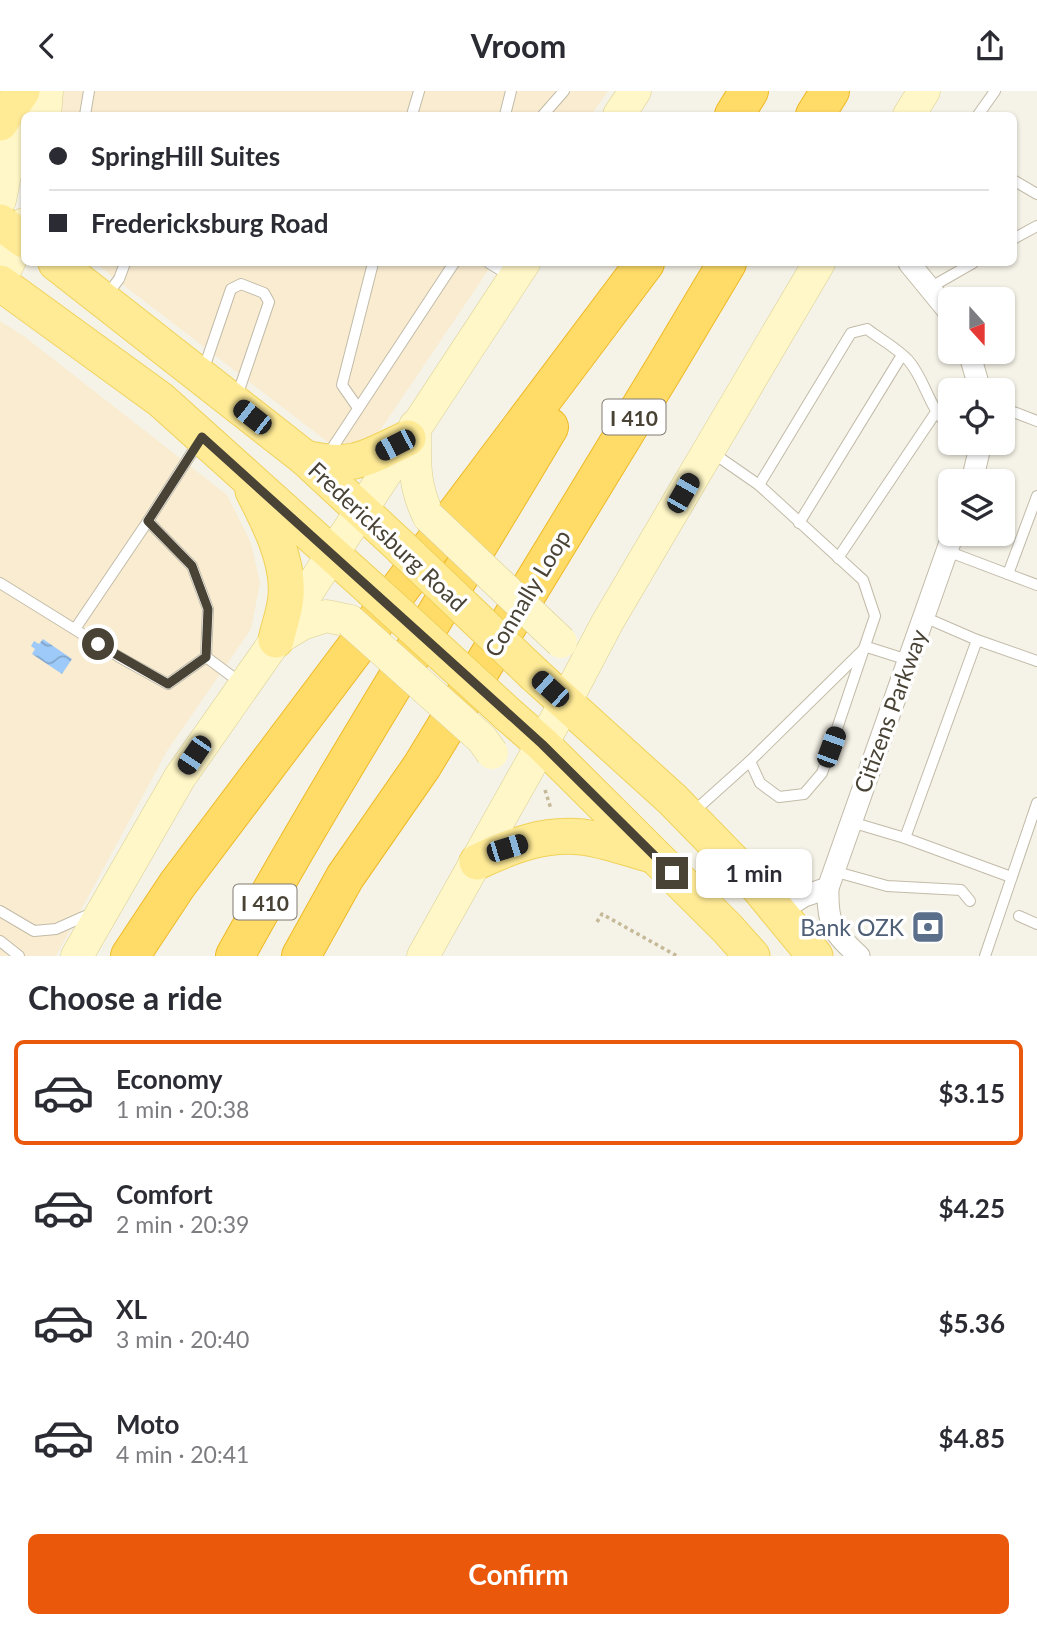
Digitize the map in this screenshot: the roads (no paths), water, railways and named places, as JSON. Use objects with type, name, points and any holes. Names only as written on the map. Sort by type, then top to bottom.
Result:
[{"type":"highway","points":[[736,112],[749,91]]},
{"type":"highway","points":[[817,112],[830,91]]},
{"type":"highway","points":[[131,956],[185,874],[644,266]]},
{"type":"highway","name":"I 410","points":[[235,956],[294,848],[490,527],[644,266]]},
{"type":"highway","name":"Connally Loop","points":[[301,956],[345,877],[422,766],[725,266]]},
{"type":"highway","points":[[332,956],[422,766]]},
{"type":"main road","points":[[0,123],[22,91]]},
{"type":"main road","points":[[0,200],[22,91]]},
{"type":"main road","points":[[45,112],[47,91]]},
{"type":"main road","points":[[621,112],[635,91]]},
{"type":"main road","points":[[911,112],[924,91]]},
{"type":"main road","points":[[17,231],[0,282],[161,400],[332,553],[542,744],[752,956]]},
{"type":"main road","name":"Fredericksburg Road","points":[[59,266],[235,403],[314,460],[535,675],[689,816],[759,888],[815,956]]},
{"type":"main road","points":[[423,956],[607,623],[818,266]]},
{"type":"main road","points":[[76,956],[180,777],[276,640],[362,509],[509,268]]},
{"type":"main road","points":[[411,432],[416,484],[429,517],[561,642],[575,644],[586,640],[607,623]]},
{"type":"main road","points":[[314,460],[335,464],[366,459],[411,432]]},
{"type":"main road","points":[[247,478],[265,516],[286,577],[286,597],[276,640]]},
{"type":"main road","points":[[276,640],[302,624],[326,616],[350,621],[482,739],[492,753],[500,774],[504,812]]},
{"type":"main road","points":[[477,862],[534,839],[562,837],[583,837],[653,855]]},
{"type":"street","points":[[912,266],[938,297]]},
{"type":"street","name":"Citizens Parkway","points":[[859,956],[836,935],[830,918],[831,879],[949,546]]},
{"type":"street","points":[[779,912],[831,879]]},
{"type":"lane","points":[[86,112],[89,91]]},
{"type":"lane","points":[[413,112],[419,91]]},
{"type":"lane","points":[[506,112],[511,91]]},
{"type":"lane","points":[[546,112],[564,91]]},
{"type":"lane","points":[[980,112],[995,91]]},
{"type":"lane","points":[[1017,182],[1037,194]]},
{"type":"lane","points":[[1017,237],[1037,226]]},
{"type":"lane","points":[[104,300],[119,279],[124,266]]},
{"type":"lane","points":[[358,408],[342,385],[372,266]]},
{"type":"lane","points":[[314,460],[358,408],[452,266]]},
{"type":"lane","points":[[931,287],[969,266]]},
{"type":"lane","points":[[201,377],[231,289],[240,285],[264,292],[269,302],[235,403]]},
{"type":"lane","points":[[759,485],[851,333],[867,329],[907,359],[926,387],[938,416]]},
{"type":"lane","points":[[799,523],[902,355]]},
{"type":"lane","points":[[838,558],[936,412]]},
{"type":"lane","points":[[1015,413],[1037,421]]},
{"type":"lane","points":[[75,629],[202,437]]},
{"type":"lane","points":[[709,450],[759,485],[863,580],[875,616],[822,772],[804,794],[779,797],[760,783],[750,761]]},
{"type":"lane","points":[[1008,574],[1037,496]]},
{"type":"lane","points":[[148,521],[192,566],[208,609],[206,657]]},
{"type":"lane","points":[[956,546],[1008,574],[1037,585]]},
{"type":"lane","points":[[0,583],[168,684],[206,657]]},
{"type":"lane","points":[[924,617],[977,640],[1037,661]]},
{"type":"lane","points":[[905,838],[977,640]]},
{"type":"lane","points":[[867,646],[908,660]]},
{"type":"lane","points":[[689,816],[750,761],[867,646]]},
{"type":"lane","points":[[206,657],[244,685]]},
{"type":"lane","points":[[985,956],[1037,803]]},
{"type":"lane","points":[[851,822],[905,838],[1011,877]]},
{"type":"lane","points":[[831,879],[887,886],[961,890],[970,901]]},
{"type":"lane","points":[[0,911],[34,931],[56,929],[104,907]]},
{"type":"lane","points":[[1020,916],[1037,923]]},
{"type":"lane","points":[[0,941],[19,956]]},
{"type":"water","points":[[43,639],[72,659],[62,674],[32,654],[35,649],[31,646],[34,641],[39,644]]},
{"type":"place","name":"Bank OZK","points":[[928,927]]}]
